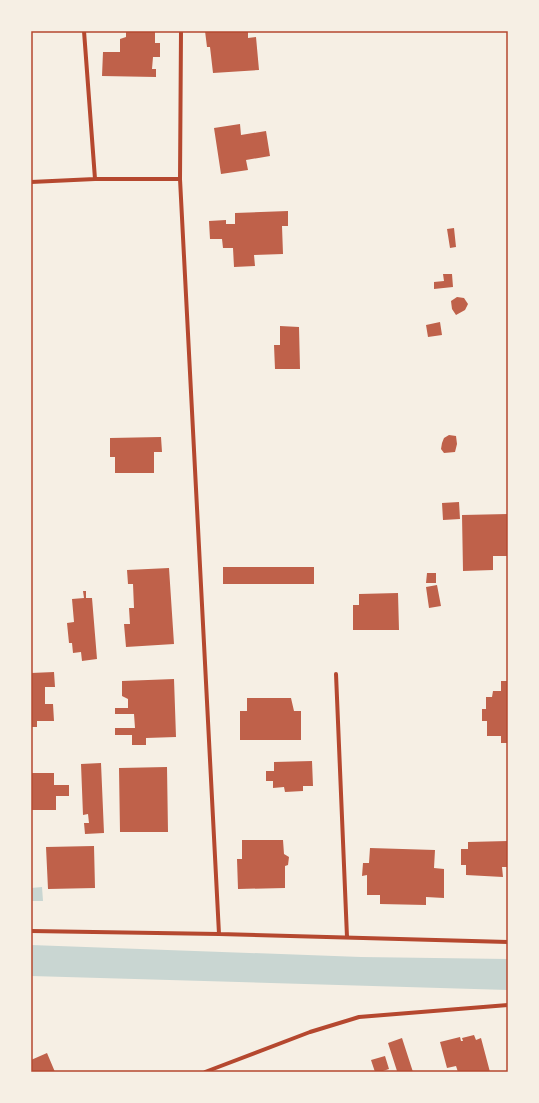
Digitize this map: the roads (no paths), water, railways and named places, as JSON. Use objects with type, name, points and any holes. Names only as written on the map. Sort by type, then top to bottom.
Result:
[{"type":"street","points":[[84,31],[96,179]]},
{"type":"street","points":[[181,31],[180,179],[219,934]]},
{"type":"street","points":[[31,182],[96,179],[180,179]]},
{"type":"street","points":[[336,674],[347,937]]},
{"type":"street","points":[[31,931],[219,934],[508,942]]},
{"type":"street","points":[[205,1072],[310,1032],[359,1017],[508,1005]]}]
